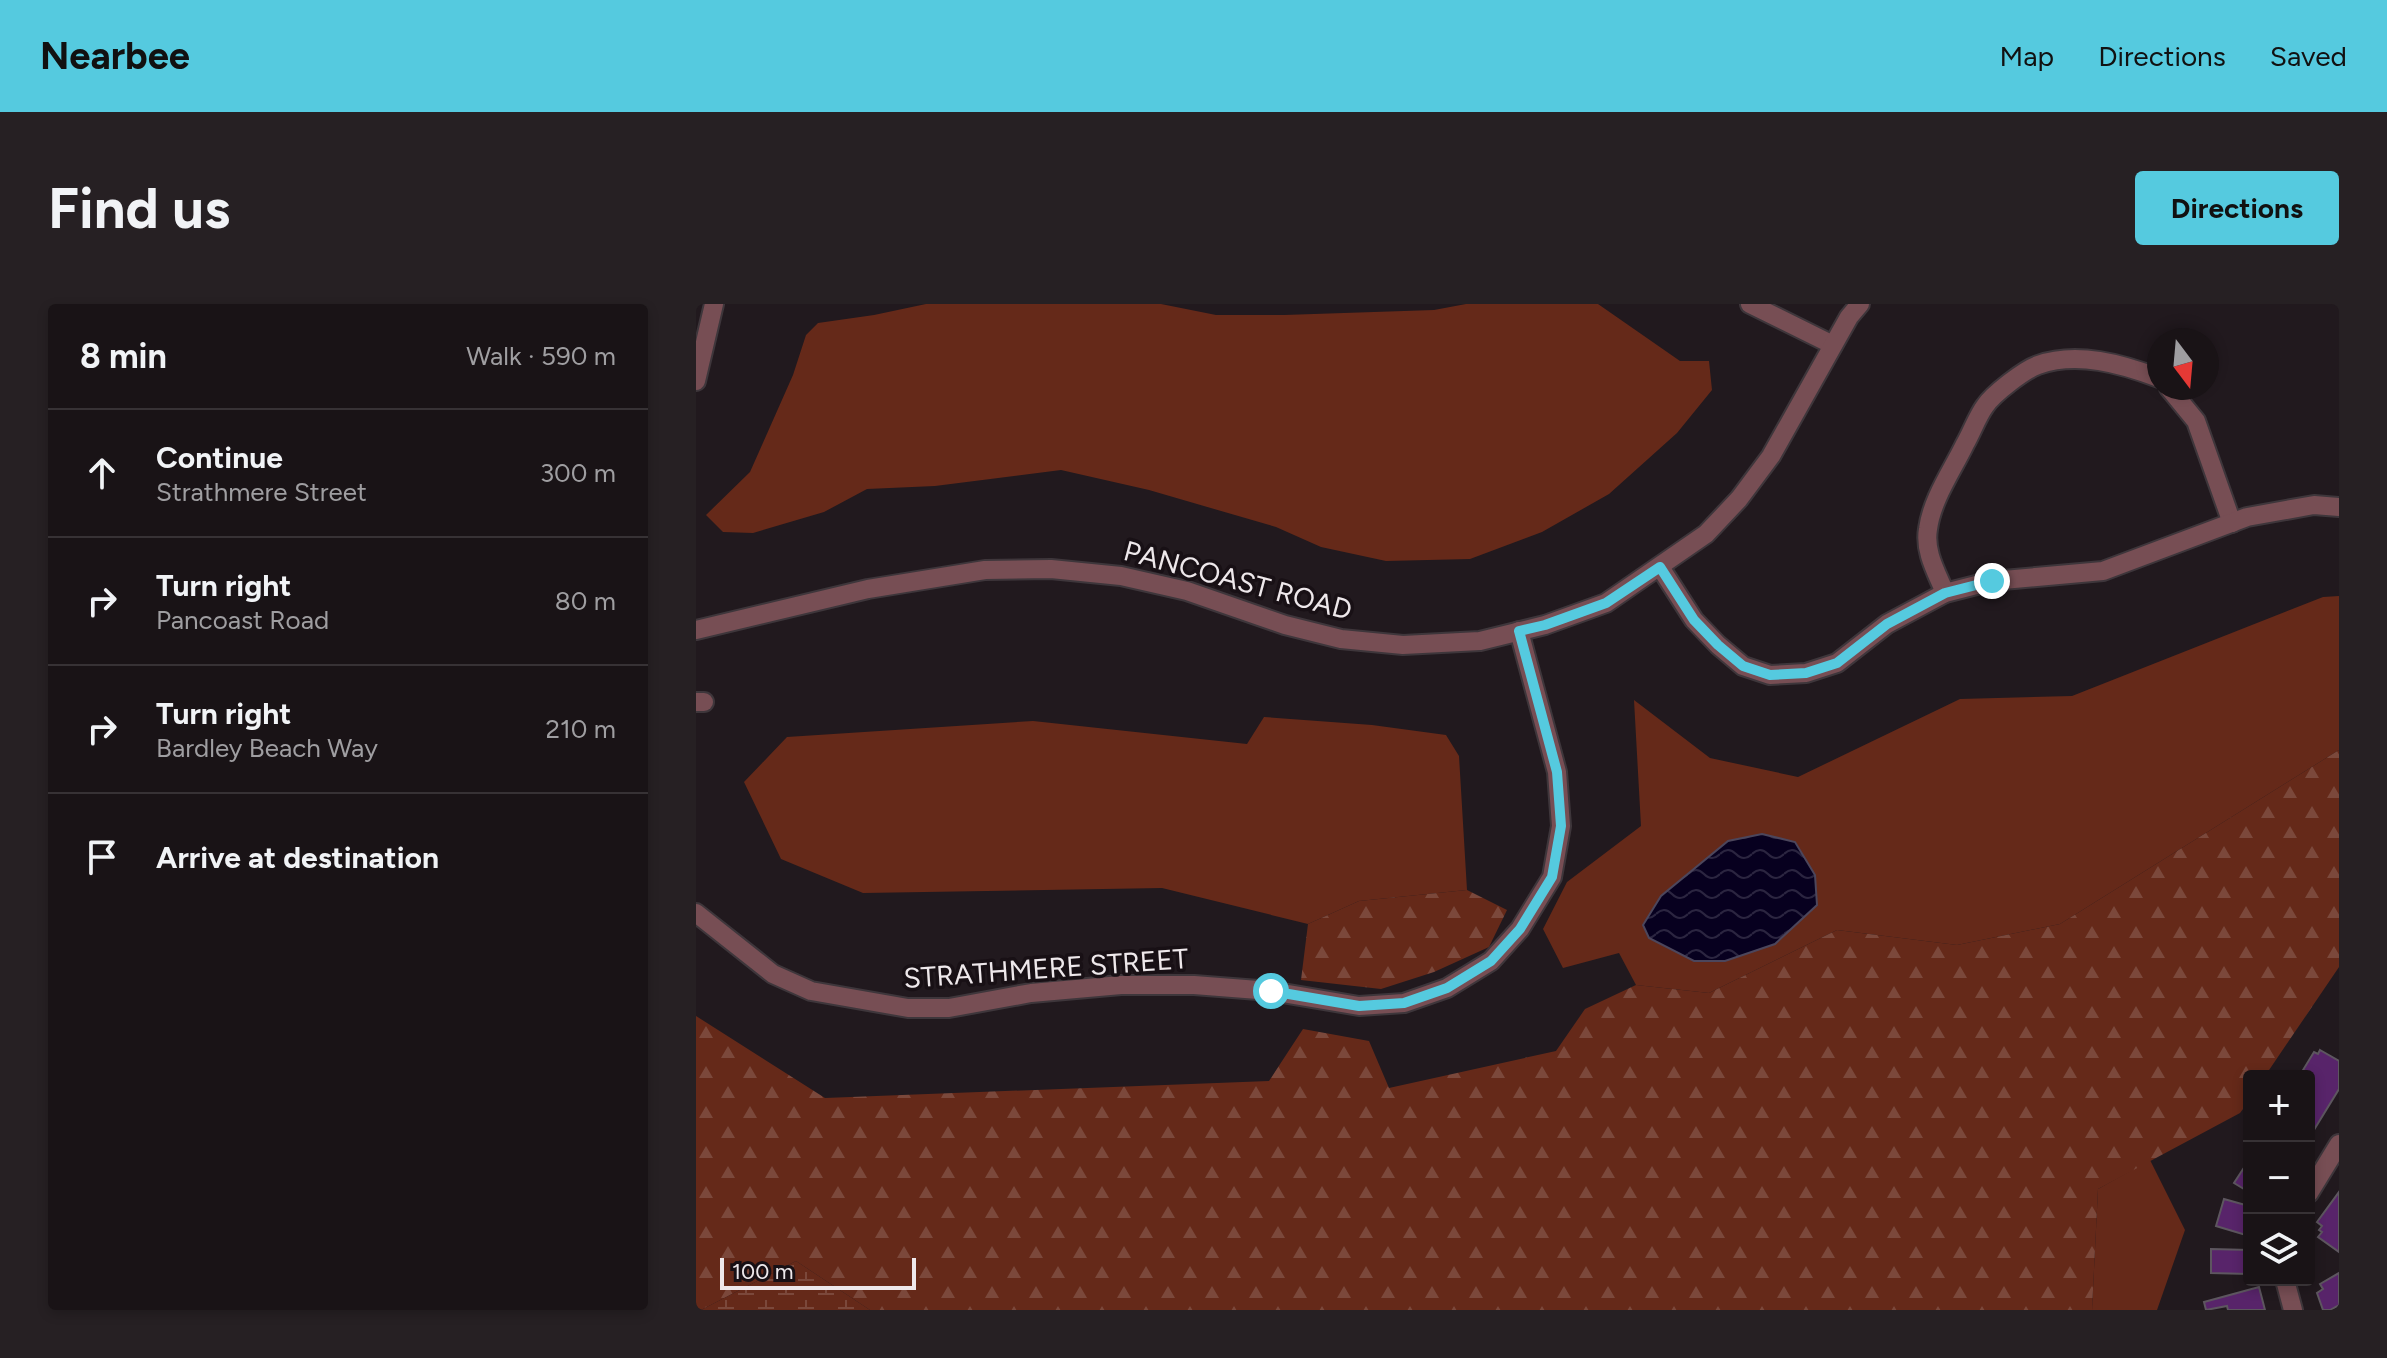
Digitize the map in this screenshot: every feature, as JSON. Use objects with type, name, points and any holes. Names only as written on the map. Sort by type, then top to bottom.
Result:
[{"type":"street","points":[[696,381],[714,304]]},
{"type":"street","points":[[1750,304],[1833,345]]},
{"type":"street","name":"PANCOAST ROAD","points":[[696,630],[868,589],[985,570],[1051,569],[1121,576],[1187,591],[1285,625],[1341,639],[1403,645],[1480,641],[1545,625],[1606,603],[1706,534],[1739,499],[1771,456],[1849,317],[1860,304]]},
{"type":"street","points":[[1945,593],[1928,550],[1928,529],[1936,501],[1986,404],[2037,365],[2060,360],[2092,359],[2147,373]]},
{"type":"street","points":[[2179,400],[2196,421],[2232,523]]},
{"type":"street","points":[[1660,567],[1694,620],[1743,666],[1770,675],[1806,673],[1837,663],[1887,624],[1945,593],[1992,581],[2103,571],[2271,511],[2314,505],[2339,507]]},
{"type":"street","name":"STRATHMERE STREET","points":[[696,913],[773,974],[798,986],[908,1008],[949,1008],[1031,993],[1150,985],[1271,991],[1359,1006],[1404,1003],[1447,988],[1491,961],[1520,929],[1552,877],[1561,826],[1557,772],[1519,631]]},
{"type":"street","points":[[2315,1183],[2339,1144]]},
{"type":"street","points":[[2287,1286],[2293,1310]]},
{"type":"green space","points":[[926,304],[1161,304],[1216,315],[1284,315],[1434,310],[1466,304],[1598,304],[1680,361],[1709,361],[1712,390],[1677,433],[1609,494],[1542,532],[1470,559],[1386,561],[1321,547],[1276,527],[1149,490],[1061,470],[935,486],[867,489],[824,512],[753,533],[723,532],[706,515],[750,472],[793,375],[806,335],[818,323]]},
{"type":"green space","points":[[2339,596],[2339,750],[2060,924],[1957,945],[1837,930],[1709,993],[1636,985],[1619,953],[1563,968],[1543,929],[1567,882],[1641,826],[1634,700],[1710,758],[1798,777],[1960,699],[2072,696],[2323,597]]},
{"type":"green space","points":[[1264,717],[1372,725],[1446,735],[1459,756],[1467,890],[1359,901],[1308,924],[1162,888],[863,893],[781,859],[744,782],[787,737],[1033,721],[1247,744]]},
{"type":"green space","points":[[2339,750],[2339,967],[2269,1070],[2243,1070],[2243,1109],[2240,1113],[2098,1189],[2092,1310],[870,1310],[796,1261],[696,1310],[696,1016],[825,1098],[1269,1081],[1303,1029],[1369,1041],[1389,1088],[1556,1051],[1585,1009],[1636,985],[1709,993],[1837,930],[1957,945],[2060,924]]},
{"type":"green space","points":[[1467,890],[1507,910],[1489,947],[1434,972],[1381,989],[1301,980],[1308,924],[1359,901]]},
{"type":"green space","points":[[2150,1160],[2185,1230],[2157,1310],[2092,1310],[2098,1189]]},
{"type":"green space","points":[[796,1261],[870,1310],[701,1310]]},
{"type":"water","points":[[1762,834],[1795,842],[1815,875],[1817,905],[1775,944],[1725,961],[1694,961],[1649,938],[1643,925],[1661,896],[1728,841]]},
{"type":"building","points":[[2320,1050],[2339,1061],[2339,1089],[2315,1128],[2315,1070],[2303,1070],[2314,1052],[2318,1054]]},
{"type":"building","points":[[2243,1169],[2243,1188],[2234,1183]]},
{"type":"building","points":[[2339,1192],[2339,1252],[2318,1237],[2322,1226],[2317,1222]]},
{"type":"building","points":[[2224,1199],[2243,1204],[2243,1234],[2216,1226]]},
{"type":"building","points":[[2211,1249],[2243,1250],[2243,1274],[2211,1273]]},
{"type":"building","points":[[2339,1273],[2339,1305],[2323,1310],[2317,1293],[2323,1289],[2320,1284]]},
{"type":"building","points":[[2259,1287],[2265,1310],[2228,1310],[2227,1306],[2206,1310],[2204,1302]]},
{"type":"route","points":[[1271,991],[1359,1006],[1404,1003],[1447,988],[1491,961],[1520,929],[1552,877],[1561,826],[1557,772],[1519,631],[1606,603],[1660,567],[1694,620],[1743,666],[1770,675],[1806,673],[1837,663],[1887,624],[1945,593],[1992,581]]}]
